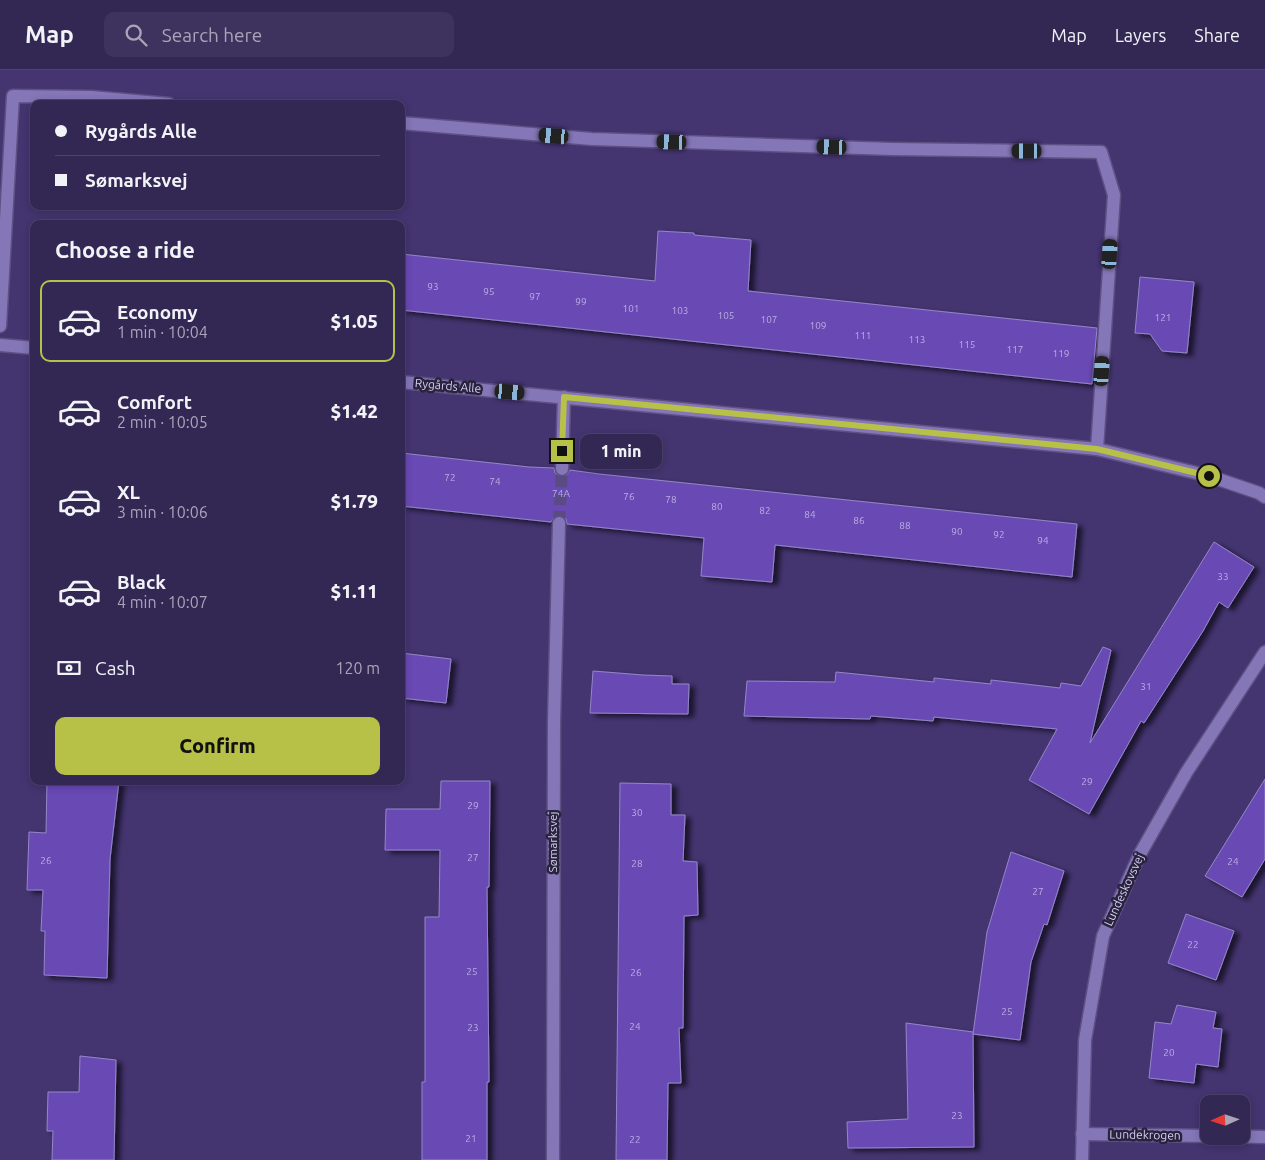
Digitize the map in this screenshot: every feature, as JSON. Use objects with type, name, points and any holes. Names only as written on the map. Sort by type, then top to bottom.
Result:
[{"type":"street","points":[[0,326],[13,96],[91,97],[124,100]]},
{"type":"street","points":[[405,123],[592,139],[892,149],[1102,152],[1114,195],[1097,449]]},
{"type":"street","points":[[0,345],[30,348]]},
{"type":"street","name":"Rygårds Alle","points":[[405,382],[1097,449],[1209,476],[1265,497]]},
{"type":"street","points":[[562,469],[564,397]]},
{"type":"street","name":"Sømarksvej","points":[[553,1160],[554,722],[559,523]]},
{"type":"street","name":"Lundeskovsvej","points":[[1082,1160],[1085,1040],[1103,936],[1140,854],[1186,773],[1265,652]]},
{"type":"street","name":"Lundekrogen","points":[[1082,1134],[1200,1136]]},
{"type":"street","points":[[1250,1137],[1265,1137]]},
{"type":"building","points":[[658,231],[751,240],[748,291],[1097,328],[1092,384],[405,310],[405,254],[655,281]]},
{"type":"building","points":[[1140,277],[1194,282],[1187,353],[1162,351],[1150,334],[1135,333]]},
{"type":"building","points":[[405,453],[554,468],[555,473],[561,477],[566,476],[570,470],[1077,524],[1072,577],[775,545],[772,582],[701,576],[704,538],[567,524],[566,519],[560,515],[555,516],[551,522],[405,506]]},
{"type":"building","points":[[1214,542],[1254,567],[1228,608],[1219,602],[1203,631],[1144,723],[1141,721],[1089,814],[1029,780],[1057,729],[934,717],[933,721],[871,716],[870,719],[744,716],[747,681],[835,682],[836,672],[934,682],[934,678],[991,684],[991,680],[1060,688],[1061,683],[1081,686],[1103,647],[1111,650],[1090,743]]},
{"type":"building","points":[[405,653],[451,659],[446,703],[405,698]]},
{"type":"building","points":[[593,671],[672,676],[672,684],[689,684],[688,714],[590,713]]},
{"type":"building","points":[[1265,779],[1265,859],[1242,897],[1205,876]]},
{"type":"building","points":[[441,781],[490,781],[489,887],[487,887],[489,1082],[487,1082],[487,1160],[422,1160],[422,1082],[425,1082],[425,917],[439,917],[440,850],[385,850],[386,809],[440,809]]},
{"type":"building","points":[[620,783],[671,784],[671,815],[685,815],[683,861],[697,862],[698,915],[684,916],[683,1028],[679,1028],[681,1083],[668,1083],[667,1160],[616,1160]]},
{"type":"building","points":[[47,785],[119,785],[110,859],[107,978],[44,975],[45,931],[41,931],[43,890],[27,890],[29,832],[46,833]]},
{"type":"building","points":[[1011,852],[1064,871],[1047,925],[1044,924],[1031,962],[1020,1040],[973,1034],[987,932]]},
{"type":"building","points":[[1186,914],[1234,931],[1216,980],[1168,963]]},
{"type":"building","points":[[1177,1005],[1216,1012],[1213,1028],[1222,1029],[1218,1067],[1196,1064],[1194,1083],[1149,1078],[1155,1022],[1171,1024]]},
{"type":"building","points":[[906,1023],[973,1032],[974,1147],[848,1148],[847,1122],[908,1119]]},
{"type":"building","points":[[80,1056],[116,1060],[114,1160],[52,1160],[53,1131],[47,1131],[48,1092],[79,1092]]},
{"type":"tunnel","points":[[559,523],[562,469]]},
{"type":"route","points":[[562,451],[564,397],[1097,449],[1209,476]]}]
